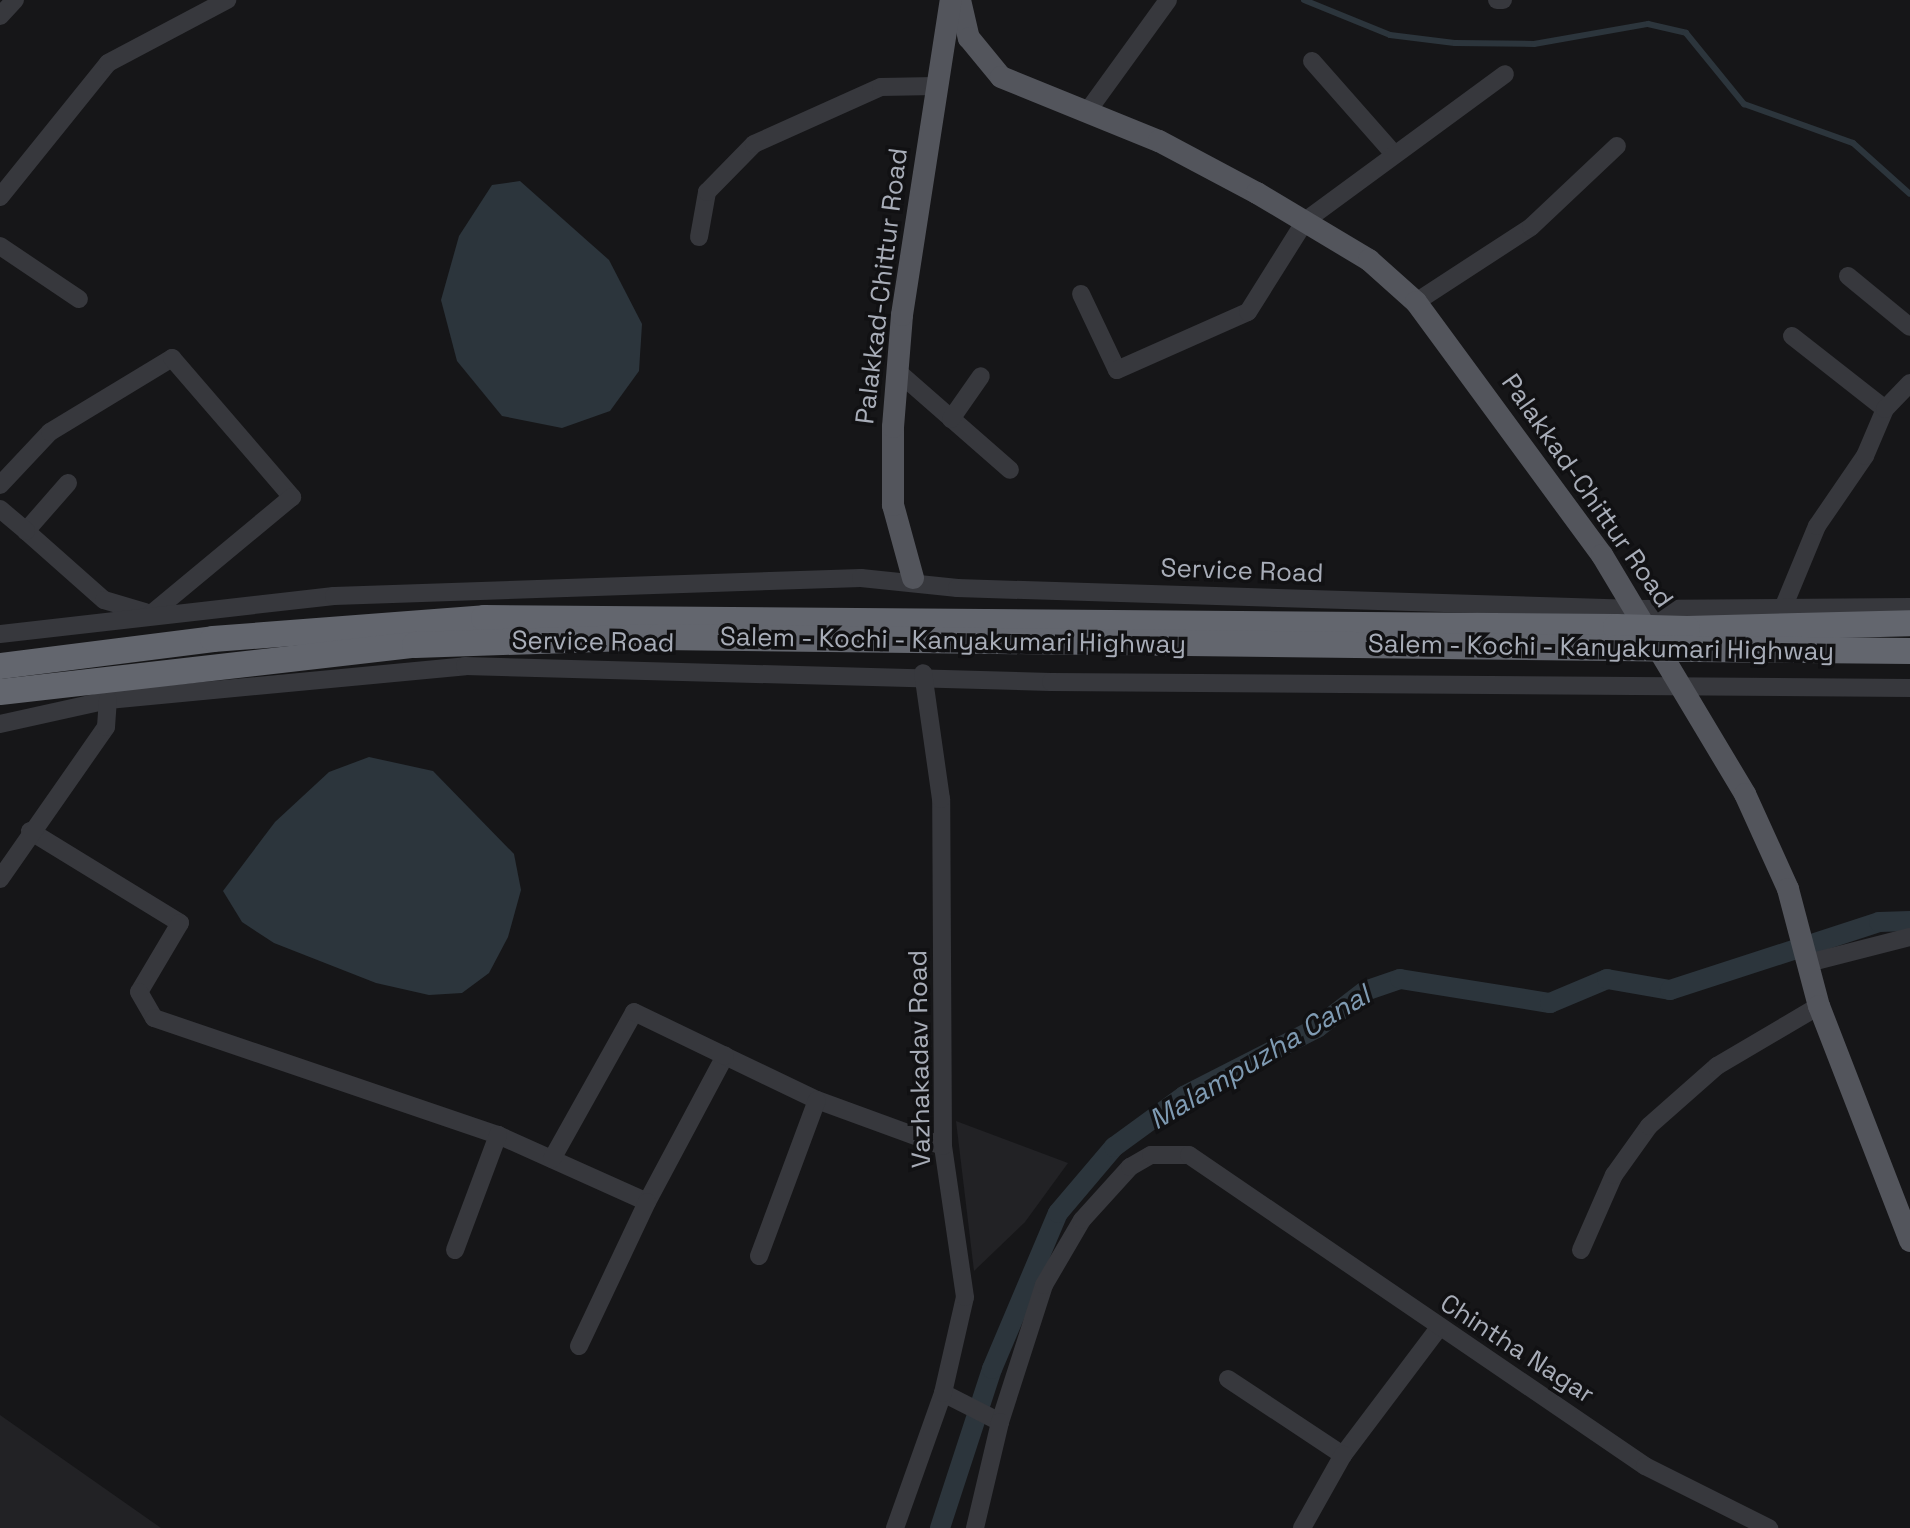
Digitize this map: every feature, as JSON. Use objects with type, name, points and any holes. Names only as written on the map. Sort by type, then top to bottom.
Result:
[{"type":"highway","name":"Salem - Kochi - Kanyakumari Highway","points":[[0,666],[228,637],[484,618],[1617,637],[1910,651]]},
{"type":"highway","name":"Salem - Kochi - Kanyakumari Highway","points":[[1691,639],[1910,623]]},
{"type":"highway","name":"Salem - Kochi - Kanyakumari Highway","points":[[0,692],[415,645],[644,638],[1617,637]]},
{"type":"main road","name":"Palakkad-Chittur Road","points":[[913,578],[893,505],[897,371],[935,86],[951,0]]},
{"type":"main road","name":"Palakkad-Chittur Road","points":[[960,0],[969,38],[1001,77],[1159,141],[1369,260],[1416,302],[1637,609],[1745,794],[1798,928],[1819,1006],[1910,1241]]},
{"type":"street","points":[[0,197],[108,63],[227,0]]},
{"type":"street","points":[[1087,112],[1168,0]]},
{"type":"street","points":[[1312,61],[1394,154]]},
{"type":"street","points":[[1081,294],[1117,370],[1126,369],[1248,312],[1305,221],[1505,74]]},
{"type":"street","points":[[699,237],[707,192],[754,144],[881,87],[935,86]]},
{"type":"street","points":[[1416,302],[1531,227],[1617,146]]},
{"type":"street","points":[[0,246],[79,299]]},
{"type":"street","points":[[1848,276],[1910,327]]},
{"type":"street","points":[[1792,336],[1885,409]]},
{"type":"street","points":[[0,485],[50,432],[172,358],[292,497],[151,614],[104,600],[0,509]]},
{"type":"street","points":[[897,371],[1010,470]]},
{"type":"street","points":[[951,419],[981,376]]},
{"type":"street","points":[[1783,608],[1817,526],[1865,456],[1885,409],[1910,383]]},
{"type":"street","points":[[26,531],[68,483]]},
{"type":"street","name":"Service Road","points":[[0,634],[151,614],[510,586],[913,578],[957,588],[1637,609],[1910,607]]},
{"type":"street","name":"Service Road","points":[[0,724],[108,700],[465,666],[923,673],[1051,682],[1910,688]]},
{"type":"street","name":"Vazhakadav Road","points":[[895,1528],[943,1393],[965,1297],[943,1146],[941,799],[923,673]]},
{"type":"street","points":[[0,879],[30,831],[106,727],[108,700]]},
{"type":"street","points":[[30,831],[180,923],[139,992],[154,1018],[498,1135],[647,1202]]},
{"type":"street","points":[[1807,962],[1910,937]]},
{"type":"street","points":[[1581,1250],[1614,1175],[1649,1126],[1717,1066],[1819,1006]]},
{"type":"street","points":[[552,1159],[634,1012],[817,1100],[943,1146]]},
{"type":"street","points":[[579,1346],[647,1202],[725,1056]]},
{"type":"street","points":[[759,1256],[817,1100]]},
{"type":"street","points":[[455,1250],[498,1135]]},
{"type":"street","name":"Chintha Nagar","points":[[975,1528],[1000,1422],[1044,1285],[1107,1187],[1163,1153],[1213,1166],[1438,1329],[1645,1466],[1769,1528]]},
{"type":"street","points":[[1302,1528],[1343,1455],[1438,1329]]},
{"type":"street","points":[[1228,1379],[1343,1455]]},
{"type":"street","points":[[943,1393],[1000,1422]]},
{"type":"shaded area","points":[[520,181],[609,260],[642,324],[639,371],[610,411],[562,428],[502,416],[457,361],[441,300],[459,236],[492,185]]},
{"type":"shaded area","points":[[369,757],[433,771],[514,854],[521,890],[508,937],[489,973],[462,993],[429,995],[376,983],[274,943],[242,922],[223,891],[275,822],[329,772]]},
{"type":"shaded area","points":[[956,1121],[1068,1163],[1025,1222],[974,1271]]},
{"type":"shaded area","points":[[0,1415],[161,1528],[0,1528]]},
{"type":"waterway","points":[[1304,0],[1390,35],[1455,43],[1534,44],[1648,24],[1686,33],[1744,104],[1853,143],[1910,194]]},
{"type":"waterway","name":"Malampuzha Canal","points":[[940,1528],[992,1369],[1058,1213],[1114,1147],[1184,1096],[1317,1028],[1365,991],[1400,979],[1550,1003],[1607,979],[1670,990],[1879,922],[1910,921]]}]
